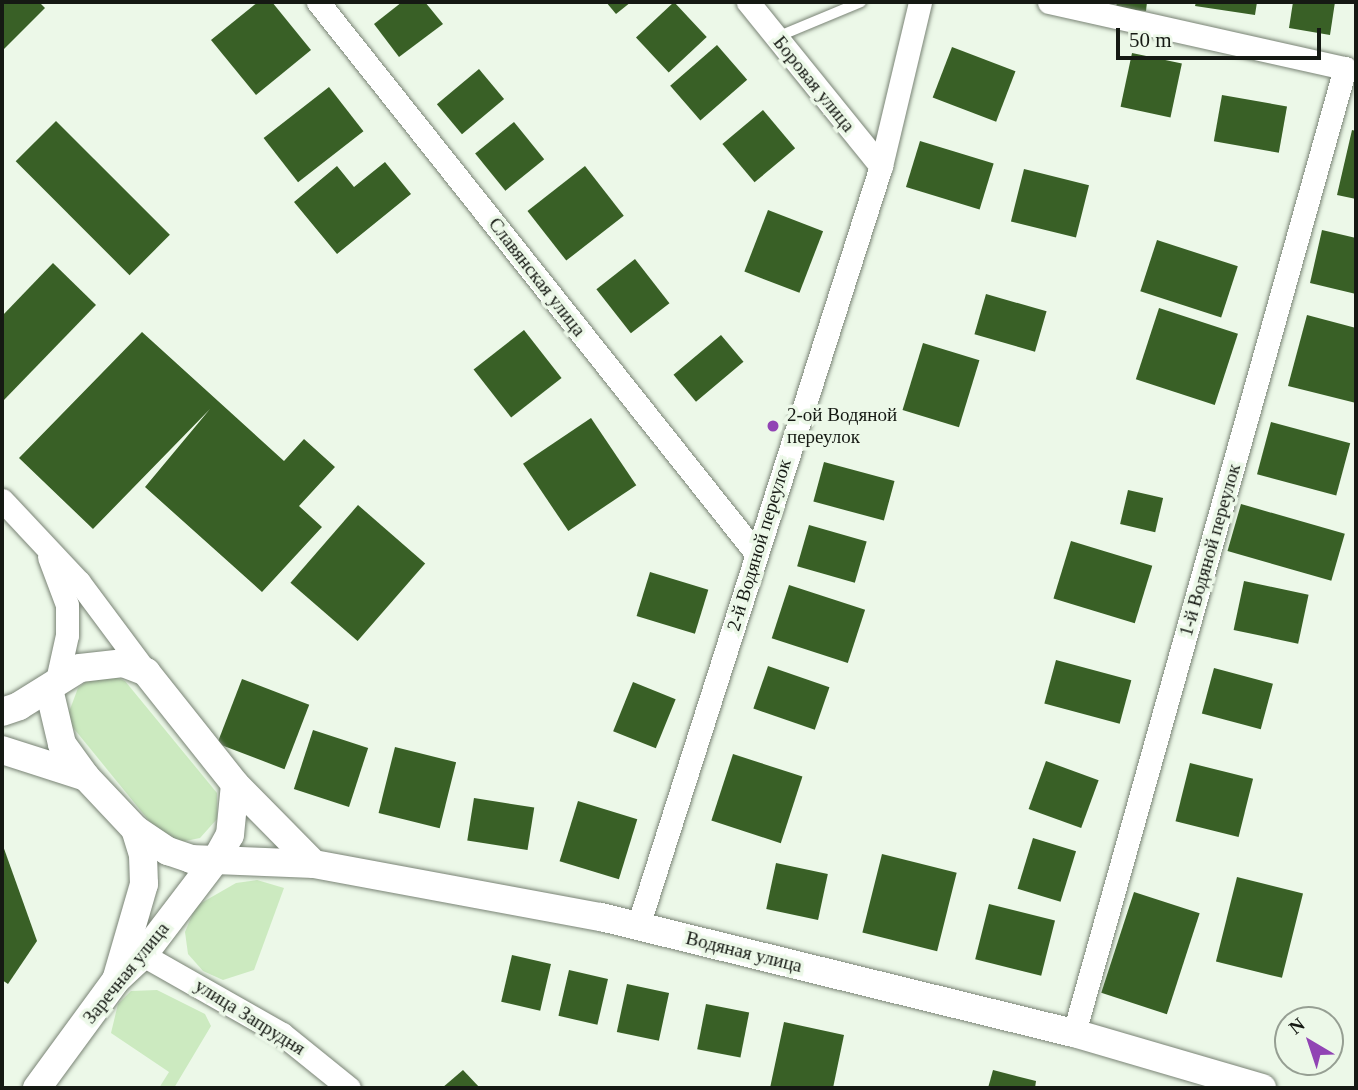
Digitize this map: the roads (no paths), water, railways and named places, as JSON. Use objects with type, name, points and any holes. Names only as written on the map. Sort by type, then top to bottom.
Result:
[{"type":"street","name":"Славянская улица","points":[[318,2],[756,553]]},
{"type":"street","name":"Боровая улица","points":[[748,2],[881,166]]},
{"type":"street","name":"2-й Водяной переулок","points":[[638,926],[881,166],[920,2]]},
{"type":"street","points":[[1049,2],[1350,63]]},
{"type":"street","name":"1-й Водяной переулок","points":[[1074,1032],[1350,63]]},
{"type":"street","points":[[2,500],[48,554],[79,582],[146,672],[235,783],[314,864]]},
{"type":"street","points":[[48,554],[67,605],[67,635],[53,685]]},
{"type":"street","points":[[2,712],[103,662],[122,663],[146,672]]},
{"type":"street","name":"Водяная улица","points":[[53,685],[62,744],[86,777],[135,829],[168,851],[191,859],[314,864],[638,926],[1074,1032],[1262,1088]]},
{"type":"street","points":[[2,750],[86,777]]},
{"type":"street","name":"Заречная улица","points":[[37,1088],[116,980],[143,955],[217,858],[229,835],[235,783]]},
{"type":"street","points":[[116,980],[139,913],[144,884],[143,855],[135,829]]},
{"type":"street","name":"улица Запрудня","points":[[143,955],[282,1034],[349,1088]]},
{"type":"lane","points":[[776,37],[861,2]]},
{"type":"place","name":"2-ой Водяной переулок","points":[[773,426]]}]
